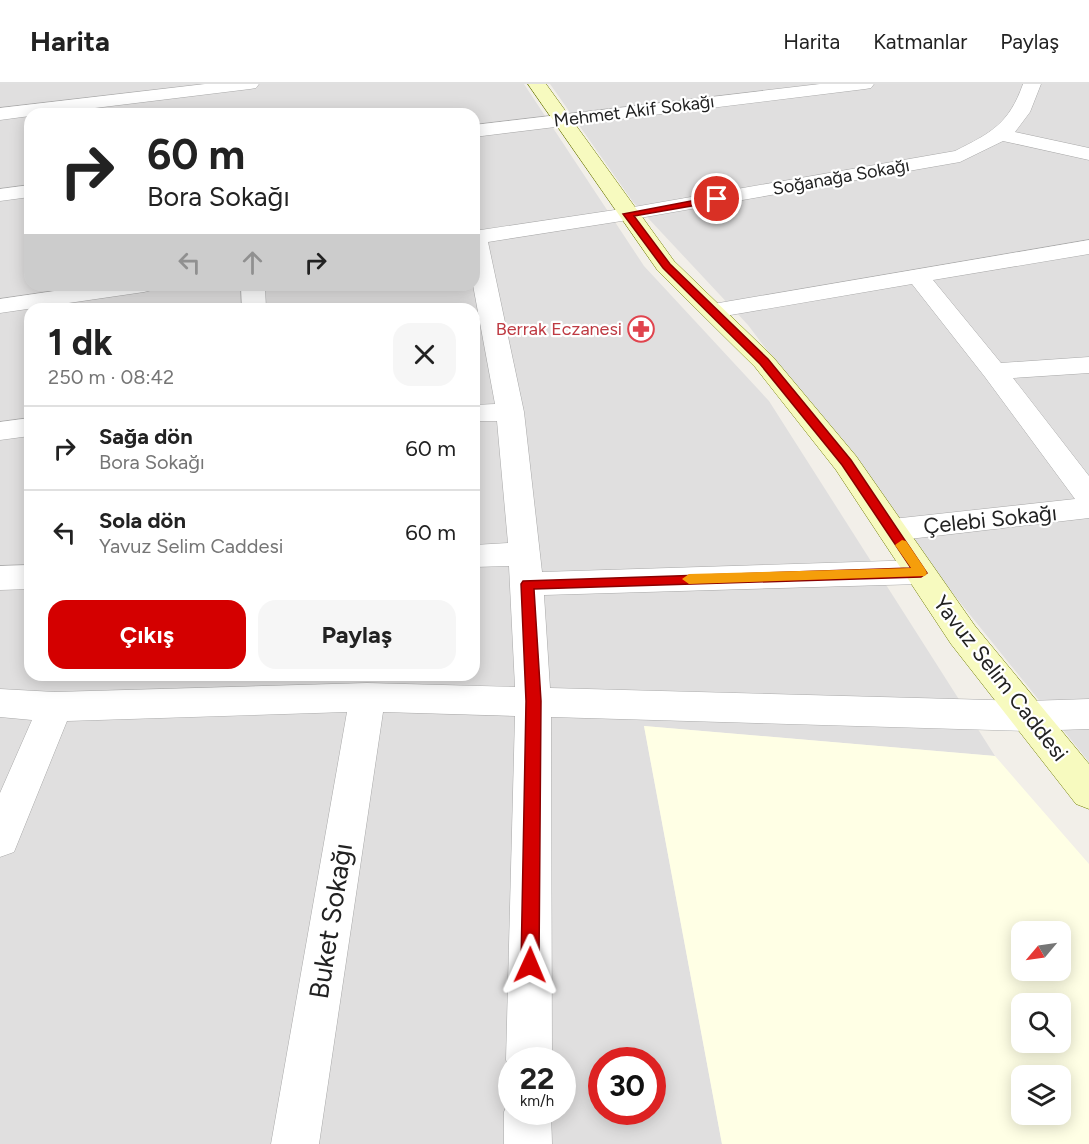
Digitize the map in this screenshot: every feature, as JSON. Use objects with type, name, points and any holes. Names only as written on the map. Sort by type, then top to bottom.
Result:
[{"type":"street","points":[[50,108],[250,84]]},
{"type":"street","name":"Yavuz Selim Caddesi","points":[[537,84],[666,266],[764,362],[846,463],[963,635],[1089,792]]},
{"type":"street","name":"Mehmet Akif Sokağı","points":[[480,130],[866,84]]},
{"type":"street","name":"Soğanağa Sokağı","points":[[480,237],[628,214],[960,156],[1002,135],[1025,109],[1032,84]]},
{"type":"street","points":[[0,114],[24,111]]},
{"type":"street","points":[[1002,135],[1089,154]]},
{"type":"street","points":[[0,195],[24,192]]},
{"type":"street","points":[[712,311],[1089,247]]},
{"type":"street","points":[[480,263],[510,412],[526,569],[533,701],[529,1047]]},
{"type":"street","points":[[918,277],[994,371],[1089,496]]},
{"type":"street","points":[[0,306],[103,291]]},
{"type":"street","points":[[994,371],[1089,365]]},
{"type":"street","points":[[480,413],[510,412]]},
{"type":"street","points":[[0,457],[14,429]]},
{"type":"street","name":"Çelebi Sokağı","points":[[892,530],[1089,508]]},
{"type":"street","points":[[480,558],[526,569],[921,573]]},
{"type":"street","points":[[0,578],[24,577]]},
{"type":"street","points":[[0,703],[56,707],[367,697],[1028,716],[1089,714]]},
{"type":"street","name":"Buket Sokağı","points":[[295,1144],[367,697]]},
{"type":"street","points":[[0,839],[56,707]]},
{"type":"street","points":[[528,1125],[528,1144]]},
{"type":"shaded area","points":[[0,84],[524,84],[644,266],[769,401],[995,756],[644,726],[722,1144],[0,1144]]},
{"type":"shaded area","points":[[550,84],[1089,84],[1089,762],[929,564],[748,325],[633,202]]},
{"type":"shaded area","points":[[644,726],[995,756],[1089,864],[1089,1144],[722,1144]]},
{"type":"slow traffic","points":[[689,579],[921,573],[902,545]]},
{"type":"place","name":"Berrak Eczanesi","points":[[641,329]]},
{"type":"route","points":[[530,965],[533,701],[527,584],[921,573],[846,463],[764,362],[666,266],[628,214],[717,199]]}]
